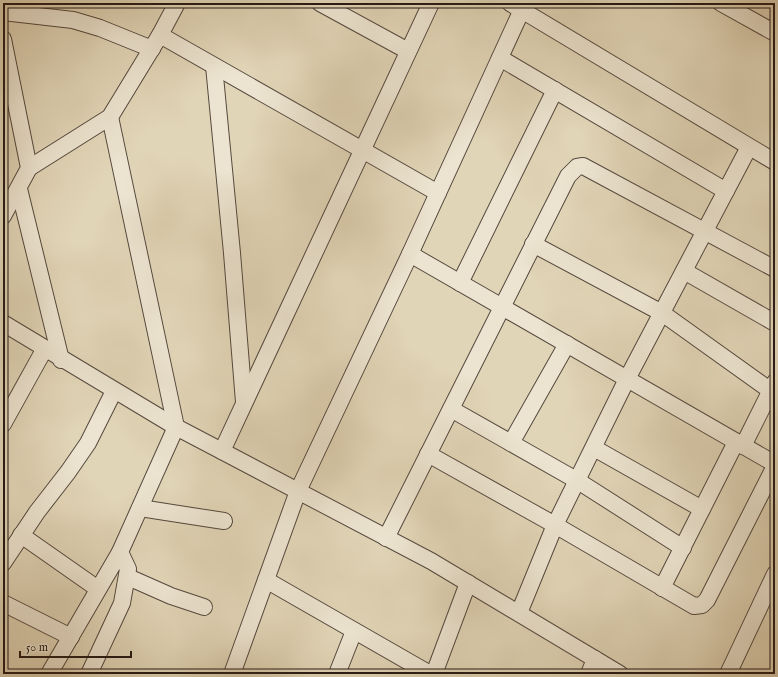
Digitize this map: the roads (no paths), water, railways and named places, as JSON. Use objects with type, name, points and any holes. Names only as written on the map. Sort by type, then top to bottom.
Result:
[{"type":"street","points":[[3,216],[29,168],[110,117],[152,49],[177,3]]},
{"type":"street","points":[[320,3],[408,51]]},
{"type":"street","points":[[222,451],[430,3]]},
{"type":"street","points":[[232,674],[298,491],[410,254],[500,58],[519,5],[775,162]]},
{"type":"street","points":[[732,6],[775,34]]},
{"type":"street","points":[[3,12],[73,20],[100,28],[152,49]]},
{"type":"street","points":[[160,35],[361,151],[438,193]]},
{"type":"street","points":[[3,39],[29,168]]},
{"type":"street","points":[[500,58],[726,191]]},
{"type":"street","points":[[214,66],[232,253],[244,403]]},
{"type":"street","points":[[460,283],[555,90]]},
{"type":"street","points":[[49,674],[120,552],[176,427],[110,117]]},
{"type":"street","points":[[519,613],[555,525],[628,379],[749,147]]},
{"type":"street","points":[[386,538],[568,176],[577,167],[583,166],[775,269]]},
{"type":"street","points":[[19,188],[61,360]]},
{"type":"street","points":[[533,244],[662,313],[773,386],[702,510],[662,588]]},
{"type":"street","points":[[410,254],[775,465],[707,600],[702,605],[694,606],[555,525],[428,454]]},
{"type":"street","points":[[684,271],[775,323]]},
{"type":"street","points":[[3,323],[44,350],[176,427],[468,583],[620,674]]},
{"type":"street","points":[[511,443],[567,344]]},
{"type":"street","points":[[3,424],[44,350]]},
{"type":"street","points":[[3,563],[21,535],[88,443],[114,391]]},
{"type":"street","points":[[451,409],[578,481],[683,548]]},
{"type":"street","points":[[594,448],[702,510]]},
{"type":"street","points":[[140,508],[224,521]]},
{"type":"street","points":[[21,535],[98,589]]},
{"type":"street","points":[[89,674],[122,603],[128,577],[128,569],[120,552]]},
{"type":"street","points":[[728,674],[775,574]]},
{"type":"street","points":[[128,577],[170,596],[204,606]]},
{"type":"street","points":[[266,580],[430,674]]},
{"type":"street","points":[[434,674],[468,583]]},
{"type":"street","points":[[3,603],[71,637]]},
{"type":"street","points":[[337,674],[354,631]]},
{"type":"street","points":[[589,674],[595,659]]}]
